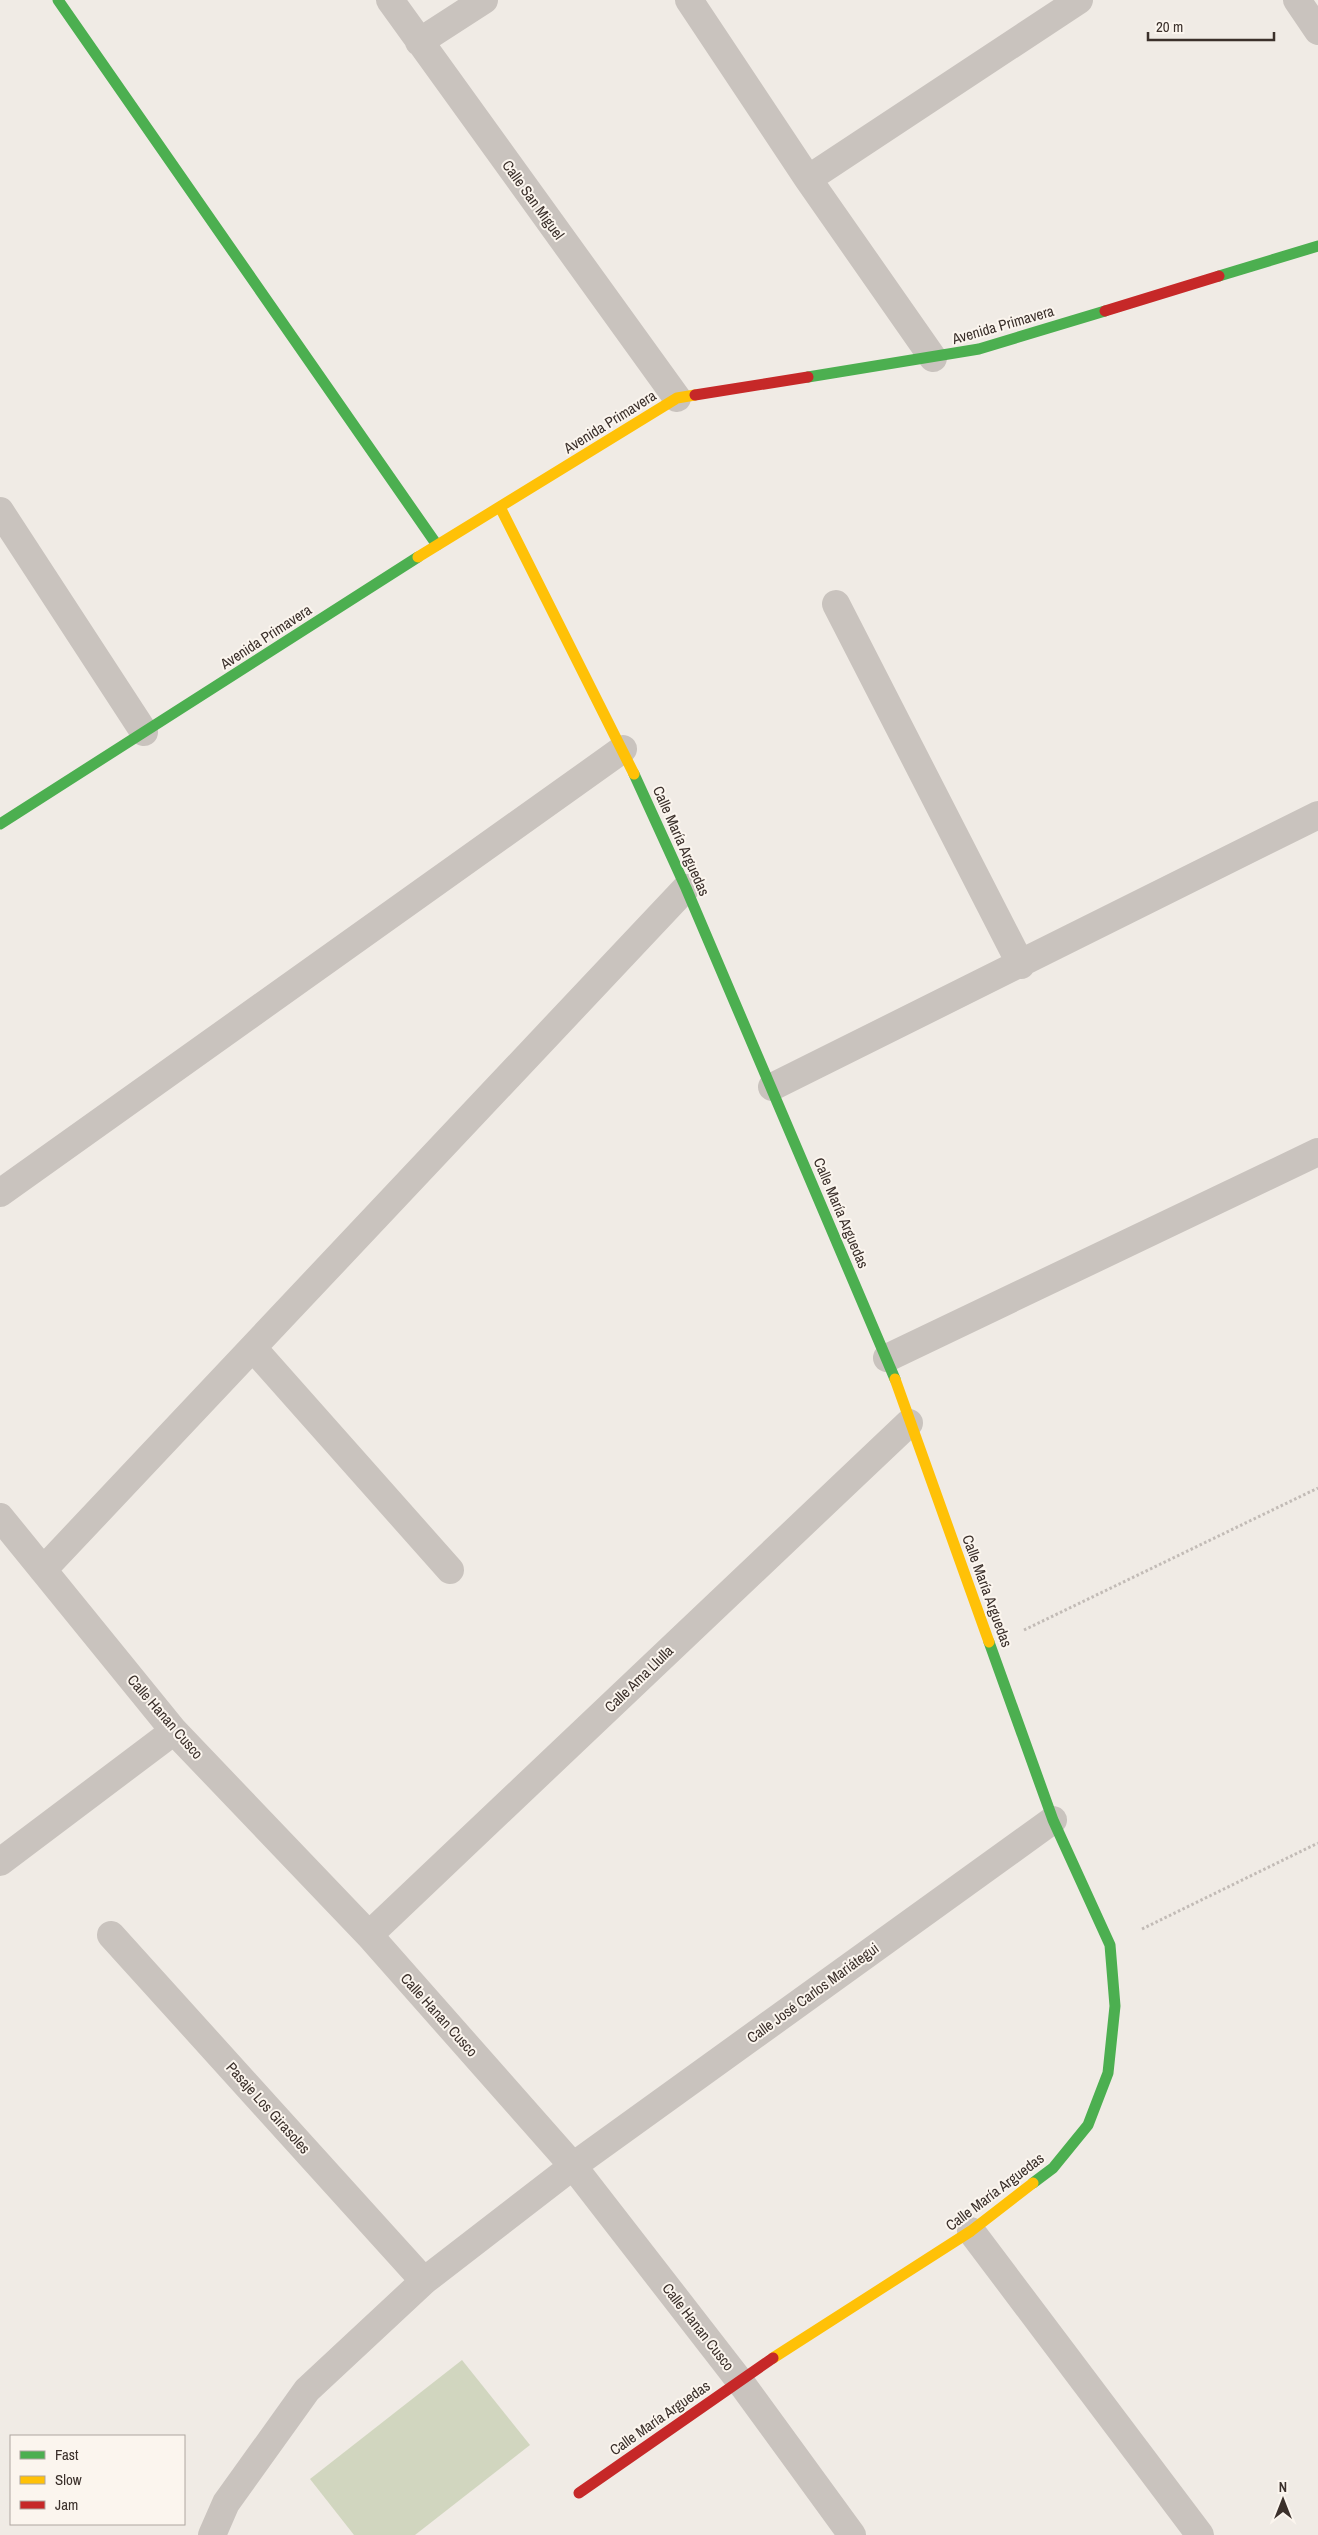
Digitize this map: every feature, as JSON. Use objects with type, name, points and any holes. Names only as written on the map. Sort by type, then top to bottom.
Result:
[{"type":"street","points":[[58,0],[437,546]]},
{"type":"street","name":"Calle San Miguel","points":[[390,0],[677,398]]},
{"type":"street","points":[[419,42],[484,0]]},
{"type":"street","points":[[689,0],[808,179],[933,358]]},
{"type":"street","points":[[808,179],[1079,0]]},
{"type":"street","points":[[1297,0],[1318,31]]},
{"type":"street","name":"Avenida Primavera","points":[[0,824],[437,546],[677,398],[933,358],[979,349],[1318,246]]},
{"type":"street","name":"Calle María Arguedas","points":[[500,507],[623,749],[686,888],[887,1358],[1054,1820],[1110,1945],[1115,2006],[1108,2073],[1088,2125],[1054,2168],[971,2231],[739,2380],[579,2493]]},
{"type":"street","points":[[0,511],[144,732]]},
{"type":"street","points":[[836,604],[1021,965]]},
{"type":"street","points":[[0,1193],[623,749]]},
{"type":"street","points":[[772,1088],[1318,815]]},
{"type":"street","points":[[43,1570],[686,888]]},
{"type":"street","points":[[887,1358],[1318,1152]]},
{"type":"street","points":[[253,1348],[450,1570]]},
{"type":"street","name":"Calle Ama Llulla","points":[[369,1935],[909,1423]]},
{"type":"street","name":"Calle Hanan Cusco","points":[[0,1517],[174,1730],[369,1935],[573,2166],[739,2380],[852,2535]]},
{"type":"street","points":[[0,1862],[174,1730]]},
{"type":"street","name":"Calle José Carlos Mariátegui","points":[[212,2535],[226,2503],[307,2390],[424,2281],[573,2166],[1054,1820]]},
{"type":"street","name":"Pasaje Los Girasoles","points":[[111,1935],[424,2281]]},
{"type":"street","points":[[971,2231],[1200,2535]]},
{"type":"path","points":[[992,1646],[1318,1488]]},
{"type":"path","points":[[1110,1945],[1318,1842]]},
{"type":"green space","points":[[462,2360],[530,2445],[415,2535],[354,2535],[310,2479]]},
{"type":"traffic: fast","points":[[58,0],[437,545]]},
{"type":"traffic: fast","points":[[1219,276],[1318,246]]},
{"type":"traffic: fast","points":[[808,377],[979,349],[1105,311]]},
{"type":"traffic: fast","points":[[0,824],[418,557]]},
{"type":"traffic: fast","points":[[634,774],[686,888],[895,1379]]},
{"type":"traffic: fast","points":[[989,1642],[1053,1820],[1110,1945],[1115,2006],[1108,2073],[1088,2125],[1053,2168],[1033,2183]]},
{"type":"traffic: slow","points":[[418,557],[677,398],[695,395]]},
{"type":"traffic: slow","points":[[500,507],[634,774]]},
{"type":"traffic: slow","points":[[895,1379],[989,1642]]},
{"type":"traffic: slow","points":[[773,2358],[971,2231],[1033,2183]]},
{"type":"traffic: jam","points":[[1105,311],[1219,276]]},
{"type":"traffic: jam","points":[[695,395],[808,377]]},
{"type":"traffic: jam","points":[[579,2493],[773,2358]]}]
